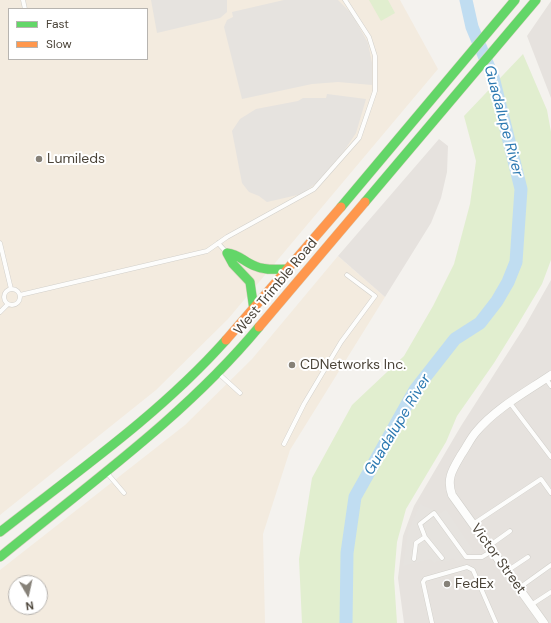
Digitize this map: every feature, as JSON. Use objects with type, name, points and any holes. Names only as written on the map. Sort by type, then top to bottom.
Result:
[{"type":"main road","name":"West Trimble Road","points":[[0,531],[175,393],[228,340],[290,269],[515,0]]},
{"type":"main road","name":"West Trimble Road","points":[[0,557],[184,406],[218,374],[264,323],[536,0]]},
{"type":"main road","points":[[254,310],[249,280],[229,261],[227,253],[237,253],[252,266],[268,269],[290,269]]},
{"type":"main road","points":[[239,271],[247,261]]},
{"type":"street","points":[[510,403],[548,377]]},
{"type":"street","name":"Victor Street","points":[[510,403],[475,432],[449,477],[449,486],[452,495],[544,623]]},
{"type":"lane","points":[[20,295],[207,251],[227,237],[314,189],[359,138],[375,91],[375,56],[370,37],[345,0]]},
{"type":"lane","points":[[0,243],[11,289]]},
{"type":"lane","points":[[218,243],[227,253]]},
{"type":"lane","points":[[284,444],[304,404],[341,342],[375,296],[347,275]]},
{"type":"lane","points":[[5,295],[5,300],[8,304],[14,305],[19,303],[20,295],[16,290],[11,289]]},
{"type":"lane","points":[[0,299],[11,289]]},
{"type":"lane","points":[[0,312],[8,304]]},
{"type":"lane","points":[[218,374],[240,392]]},
{"type":"lane","points":[[548,377],[551,386]]},
{"type":"lane","points":[[510,403],[551,457]]},
{"type":"lane","points":[[105,471],[124,493]]},
{"type":"lane","points":[[473,524],[541,479],[551,493]]},
{"type":"lane","points":[[442,558],[425,537],[420,524],[434,513],[466,557],[482,557],[510,531]]},
{"type":"lane","points":[[414,559],[416,543],[425,537]]},
{"type":"lane","points":[[507,571],[528,557]]},
{"type":"lane","points":[[519,588],[551,565]]},
{"type":"lane","points":[[432,623],[422,582],[466,567],[472,570],[496,623]]},
{"type":"lane","points":[[531,605],[550,592]]},
{"type":"shaded area","points":[[0,0],[400,0],[438,69],[228,319],[156,390],[0,515]]},
{"type":"shaded area","points":[[151,0],[227,0],[227,12],[220,18],[157,33]]},
{"type":"shaded area","points":[[284,0],[338,0],[352,14],[368,43],[372,63],[372,85],[338,82],[312,84],[242,99],[224,27],[227,20],[233,17],[232,12]]},
{"type":"shaded area","points":[[551,1],[551,98],[527,36]]},
{"type":"shaded area","points":[[327,94],[366,99],[356,133],[344,151],[316,183],[302,194],[267,202],[259,196],[249,192],[242,183],[232,131],[240,119],[256,109],[298,101],[303,98],[326,98]]},
{"type":"shaded area","points":[[439,139],[448,146],[447,172],[441,198],[431,223],[385,297],[338,256]]},
{"type":"shaded area","points":[[338,256],[385,297],[290,450],[263,534],[265,623],[0,623],[0,570],[185,425],[252,359]]},
{"type":"shaded area","points":[[551,280],[551,623],[404,623],[398,578],[403,536],[414,506],[461,426],[525,326]]},
{"type":"shaded area","points":[[420,504],[440,513],[446,509],[474,551],[457,563],[453,558],[449,561],[438,561],[434,564],[430,559],[403,566],[408,531]]},
{"type":"green space","points":[[369,0],[388,0],[395,13],[381,21]]},
{"type":"green space","points":[[523,54],[547,110],[551,132],[551,260],[542,284],[494,363],[457,416],[446,442],[406,509],[397,542],[394,578],[397,623],[302,623],[299,559],[312,478],[352,405],[404,356],[433,306],[454,264],[470,204],[476,161],[464,116]]},
{"type":"waterway","name":"Guadalupe River","points":[[346,623],[347,553],[355,497],[415,390],[455,339],[480,323],[497,301],[508,282],[516,262],[521,189],[493,77],[472,27],[466,0]]},
{"type":"traffic: fast","points":[[341,207],[515,0]]},
{"type":"traffic: fast","points":[[365,202],[536,0]]},
{"type":"traffic: fast","points":[[254,310],[250,282],[233,264],[227,253],[235,255],[259,268],[289,269]]},
{"type":"traffic: fast","points":[[0,557],[102,476],[168,420],[200,390],[259,327]]},
{"type":"traffic: fast","points":[[0,532],[118,441],[174,393],[226,340]]},
{"type":"traffic: slow","points":[[259,327],[365,202]]},
{"type":"traffic: slow","points":[[226,340],[341,207]]},
{"type":"place","name":"Lumileds","points":[[39,159]]},
{"type":"place","name":"CDNetworks Inc.","points":[[292,365]]},
{"type":"place","name":"FedEx","points":[[447,584]]}]
